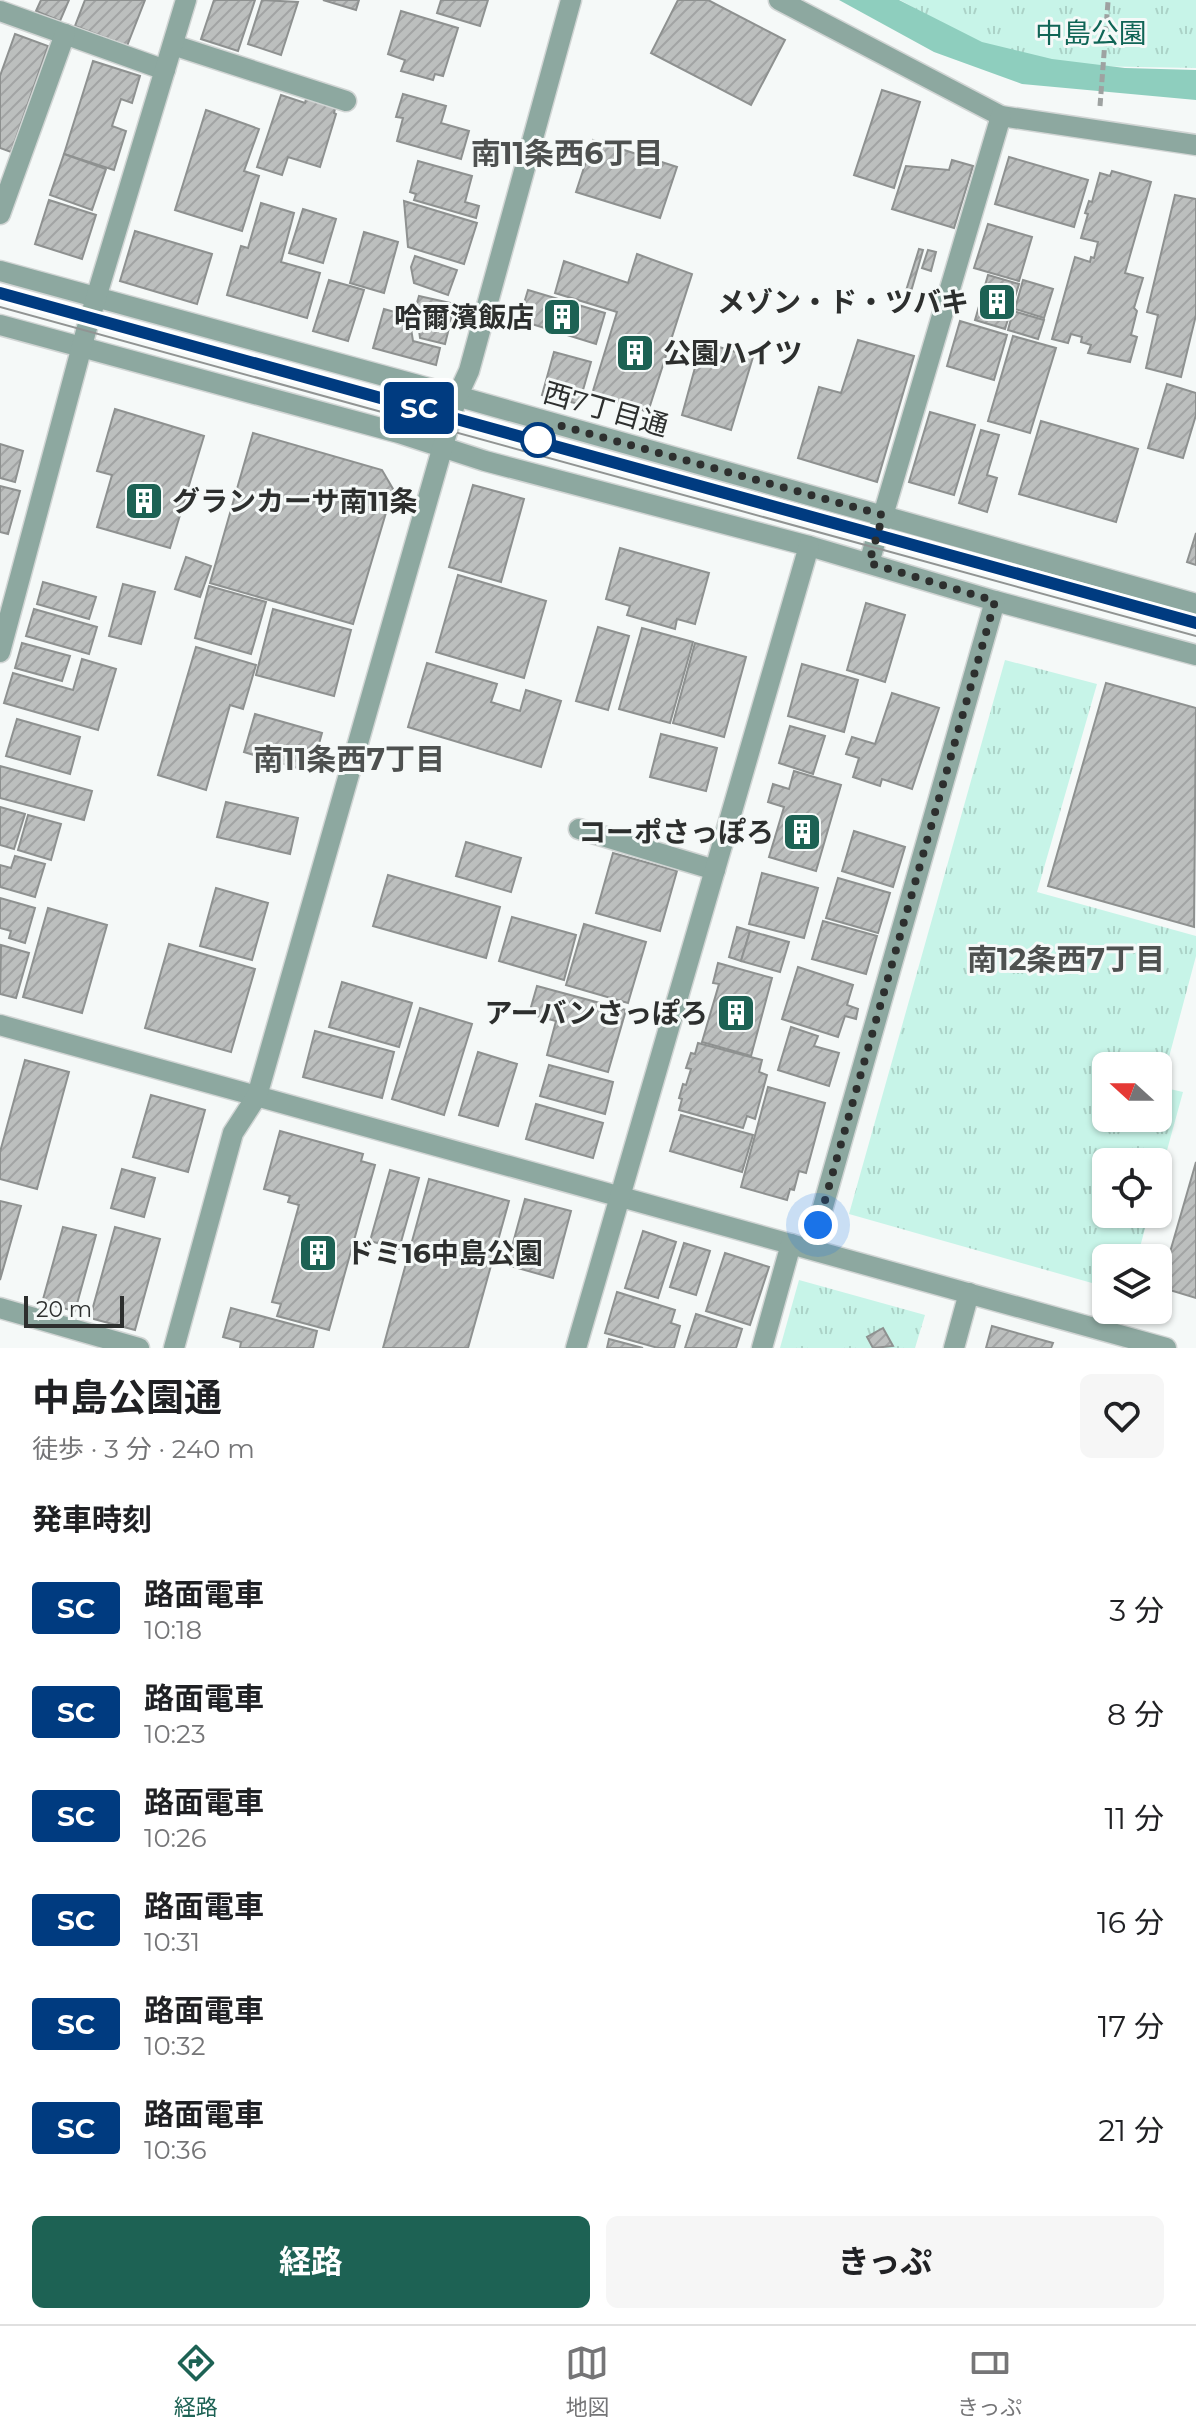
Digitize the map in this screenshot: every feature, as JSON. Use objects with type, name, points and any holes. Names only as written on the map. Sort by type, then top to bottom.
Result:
[{"type":"street","points":[[0,652],[82,347],[186,0]]},
{"type":"street","points":[[174,1348],[233,1133],[257,1096],[442,448],[457,397],[469,371],[571,0]]},
{"type":"street","points":[[779,0],[1001,116],[1196,145]]},
{"type":"street","points":[[0,11],[165,70]]},
{"type":"street","points":[[0,214],[65,34]]},
{"type":"street","points":[[173,45],[346,101]]},
{"type":"street","points":[[869,563],[1001,116]]},
{"type":"street","name":"西7丁目通","points":[[0,271],[1196,604]]},
{"type":"street","points":[[0,325],[1196,655]]},
{"type":"street","points":[[576,1348],[809,546]]},
{"type":"street","points":[[811,1249],[995,601]]},
{"type":"street","points":[[579,829],[715,870]]},
{"type":"street","points":[[0,1025],[1166,1348]]},
{"type":"street","points":[[762,1348],[791,1244]]},
{"type":"street","points":[[954,1348],[969,1293]]},
{"type":"street","points":[[0,1308],[139,1348]]},
{"type":"path","points":[[1101,94],[1108,0]]},
{"type":"green space","name":"中島公園","points":[[900,0],[1196,0],[1196,68],[1085,66],[993,51]]},
{"type":"green space","points":[[1005,660],[1097,684],[1037,892],[1196,936],[1196,956],[1170,1052],[1092,1052],[1092,1132],[1172,1132],[1172,1090],[1183,1092],[1168,1148],[1092,1148],[1092,1228],[1145,1228],[1141,1244],[1092,1244],[1092,1283],[849,1214]]},
{"type":"green space","points":[[799,1280],[925,1315],[915,1348],[780,1348]]},
{"type":"shaded area","points":[[839,0],[899,0],[982,42],[1052,59],[1125,68],[1196,70],[1196,100],[1022,84],[934,52]]},
{"type":"building","points":[[41,0],[69,0],[60,21],[36,11]]},
{"type":"building","points":[[85,0],[145,0],[127,46],[75,26]]},
{"type":"building","points":[[214,0],[255,0],[238,51],[201,39]]},
{"type":"building","points":[[262,0],[298,2],[281,55],[248,44]]},
{"type":"building","points":[[323,0],[359,0],[356,10]]},
{"type":"building","points":[[441,0],[488,0],[480,26],[437,13]]},
{"type":"building","points":[[678,0],[708,0],[785,40],[751,105],[651,53]]},
{"type":"building","points":[[401,11],[458,28],[443,76],[435,74],[433,80],[401,71],[405,60],[388,54]]},
{"type":"building","points":[[15,34],[48,46],[11,152],[0,148],[0,76]]},
{"type":"building","points":[[93,61],[140,76],[132,103],[121,99],[112,126],[126,131],[114,170],[64,154]]},
{"type":"building","points":[[882,90],[920,102],[894,188],[854,175]]},
{"type":"building","points":[[403,94],[446,106],[441,123],[469,131],[461,159],[397,141],[403,118],[396,117]]},
{"type":"building","points":[[281,95],[305,103],[307,95],[336,105],[320,167],[288,157],[282,175],[257,167]]},
{"type":"building","points":[[206,110],[259,129],[244,171],[259,176],[242,231],[175,210]]},
{"type":"building","points":[[593,140],[677,167],[660,218],[576,192]]},
{"type":"building","points":[[64,154],[106,169],[92,210],[50,195]]},
{"type":"building","points":[[1009,157],[1088,180],[1074,227],[995,204]]},
{"type":"building","points":[[952,160],[973,166],[954,228],[892,209],[906,166],[949,170]]},
{"type":"building","points":[[418,161],[472,176],[465,202],[479,206],[476,218],[414,200],[416,194],[410,192]]},
{"type":"building","points":[[1112,171],[1151,182],[1125,273],[1143,278],[1134,308],[1137,311],[1131,335],[1137,337],[1130,362],[1088,353],[1091,345],[1081,342],[1082,337],[1071,334],[1068,343],[1052,339],[1075,257],[1090,262],[1091,257],[1094,258],[1098,242],[1081,238],[1088,214],[1085,213],[1089,201],[1092,202],[1100,173],[1110,176]]},
{"type":"building","points":[[1175,195],[1196,199],[1196,315],[1181,377],[1146,368],[1158,315],[1147,312]]},
{"type":"building","points":[[49,200],[96,215],[82,259],[35,244]]},
{"type":"building","points":[[404,201],[477,223],[464,264],[408,247]]},
{"type":"building","points":[[261,203],[294,213],[281,262],[320,273],[307,318],[227,295],[241,246],[248,248]]},
{"type":"building","points":[[303,209],[336,219],[323,263],[289,253]]},
{"type":"building","points":[[988,224],[1032,237],[1019,281],[974,268]]},
{"type":"building","points":[[135,231],[212,254],[197,304],[120,281]]},
{"type":"building","points":[[364,232],[398,242],[384,293],[350,283]]},
{"type":"building","points":[[919,249],[923,250],[910,295],[905,294]]},
{"type":"building","points":[[928,250],[936,252],[931,271],[922,268]]},
{"type":"building","name":"公園ハイツ","points":[[637,254],[692,274],[648,412],[592,394],[617,312],[555,293],[564,261],[628,283]]},
{"type":"building","points":[[415,256],[457,270],[448,295],[414,283],[411,267]]},
{"type":"building","name":"メゾン・ド・ツバキ","points":[[988,275],[1019,284],[1005,329],[975,320]]},
{"type":"building","points":[[329,280],[364,290],[348,341],[313,331]]},
{"type":"building","points":[[1023,280],[1053,289],[1044,318],[1015,309]]},
{"type":"building","name":"哈爾濱飯店","points":[[528,290],[605,313],[596,344],[519,320]]},
{"type":"building","points":[[419,296],[455,304],[445,344],[420,338],[416,306]]},
{"type":"building","points":[[384,309],[409,316],[413,341],[440,348],[436,365],[373,348]]},
{"type":"building","points":[[1013,311],[1044,320],[1038,339],[1008,330]]},
{"type":"building","points":[[960,321],[1007,335],[994,380],[947,366]]},
{"type":"building","points":[[1013,336],[1056,348],[1030,433],[988,421]]},
{"type":"building","points":[[858,340],[914,356],[877,482],[798,458],[819,387],[841,393]]},
{"type":"building","points":[[702,342],[753,357],[731,430],[682,415]]},
{"type":"building","points":[[554,352],[591,362],[579,404],[542,395]]},
{"type":"building","points":[[1167,384],[1196,393],[1196,415],[1183,458],[1148,448]]},
{"type":"building","name":"グランカーサ南11条","points":[[115,409],[204,436],[170,548],[97,527],[112,475],[97,471]]},
{"type":"building","points":[[930,412],[975,425],[954,495],[909,482]]},
{"type":"building","points":[[1041,421],[1138,449],[1116,522],[1019,494]]},
{"type":"building","points":[[981,430],[999,435],[987,475],[997,478],[987,512],[959,503]]},
{"type":"building","points":[[253,433],[382,470],[393,489],[353,624],[210,583]]},
{"type":"building","points":[[0,444],[23,451],[15,482],[0,478]]},
{"type":"building","points":[[473,485],[524,499],[501,582],[449,567]]},
{"type":"building","points":[[0,486],[20,491],[8,534],[0,532]]},
{"type":"building","points":[[1196,533],[1196,565],[1187,562]]},
{"type":"building","points":[[620,548],[709,573],[695,624],[677,619],[675,629],[627,615],[630,606],[606,599]]},
{"type":"building","points":[[186,557],[211,566],[200,597],[175,589]]},
{"type":"building","points":[[458,575],[546,601],[524,678],[436,652]]},
{"type":"building","points":[[43,582],[96,597],[89,619],[37,604]]},
{"type":"building","points":[[123,584],[155,592],[141,644],[109,636]]},
{"type":"building","points":[[209,586],[266,602],[251,654],[195,638]]},
{"type":"building","points":[[866,603],[905,615],[885,682],[847,670]]},
{"type":"building","points":[[34,609],[97,627],[89,654],[26,636]]},
{"type":"building","points":[[273,609],[351,630],[334,696],[256,675]]},
{"type":"building","points":[[598,627],[629,636],[608,710],[576,701]]},
{"type":"building","points":[[642,628],[693,642],[670,723],[619,709]]},
{"type":"building","points":[[22,643],[70,656],[62,681],[15,668]]},
{"type":"building","points":[[695,643],[746,657],[724,737],[673,723]]},
{"type":"building","points":[[196,647],[256,665],[243,709],[230,705],[206,790],[158,775]]},
{"type":"building","points":[[82,659],[116,669],[98,730],[4,703],[13,673],[73,690]]},
{"type":"building","points":[[427,663],[497,684],[491,702],[520,711],[526,690],[561,701],[541,767],[408,727]]},
{"type":"building","points":[[802,664],[858,680],[844,732],[788,716]]},
{"type":"building","points":[[1106,683],[1196,708],[1194,927],[1048,886]]},
{"type":"building","points":[[892,693],[939,708],[912,789],[882,779],[880,786],[853,777],[859,758],[846,754],[852,737],[875,744]]},
{"type":"building","points":[[255,714],[322,733],[311,772],[244,752]]},
{"type":"building","points":[[17,719],[80,737],[70,774],[6,756]]},
{"type":"building","points":[[790,726],[825,736],[813,774],[779,763]]},
{"type":"building","points":[[661,734],[717,748],[706,791],[650,777]]},
{"type":"building","points":[[0,766],[92,791],[84,820],[0,798]]},
{"type":"building","name":"コーポさっぽろ","points":[[794,771],[841,785],[816,871],[769,857],[784,807],[768,802],[773,784],[789,789]]},
{"type":"building","points":[[226,802],[298,818],[290,854],[217,837]]},
{"type":"building","points":[[0,807],[25,814],[14,849],[0,845]]},
{"type":"building","points":[[28,815],[61,824],[51,860],[18,850]]},
{"type":"building","points":[[854,831],[905,847],[893,887],[842,871]]},
{"type":"building","points":[[466,842],[521,858],[511,892],[456,876]]},
{"type":"building","points":[[613,853],[677,871],[660,931],[596,913]]},
{"type":"building","points":[[15,856],[45,864],[35,897],[0,887],[0,865],[11,868]]},
{"type":"building","points":[[762,873],[818,888],[804,938],[749,924]]},
{"type":"building","points":[[388,875],[500,907],[486,958],[373,926]]},
{"type":"building","points":[[838,878],[890,893],[878,933],[826,918]]},
{"type":"building","points":[[216,888],[268,903],[252,960],[200,946]]},
{"type":"building","points":[[0,898],[35,908],[25,943],[9,938],[11,931],[0,928]]},
{"type":"building","points":[[48,908],[107,925],[82,1013],[23,997]]},
{"type":"building","points":[[512,917],[576,935],[564,980],[499,961]]},
{"type":"building","points":[[823,921],[877,936],[866,974],[812,959]]},
{"type":"building","points":[[584,924],[646,942],[628,1003],[566,985]]},
{"type":"building","points":[[737,927],[750,931],[741,961],[729,957]]},
{"type":"building","points":[[750,931],[789,942],[780,972],[741,961]]},
{"type":"building","points":[[169,944],[255,969],[231,1052],[145,1028]]},
{"type":"building","points":[[1,945],[29,953],[16,998],[0,994]]},
{"type":"building","name":"アーバンさっぽろ","points":[[718,963],[772,978],[751,1056],[702,1042],[719,984],[713,983]]},
{"type":"building","points":[[798,967],[853,985],[847,1005],[858,1009],[856,1019],[845,1016],[838,1037],[782,1019]]},
{"type":"building","points":[[342,982],[412,1003],[399,1047],[329,1027]]},
{"type":"building","points":[[537,986],[626,1010],[608,1072],[547,1055],[556,1021],[529,1014]]},
{"type":"building","points":[[420,1008],[472,1024],[444,1115],[392,1099]]},
{"type":"building","points":[[791,1027],[818,1036],[814,1046],[839,1053],[829,1086],[778,1070]]},
{"type":"building","points":[[315,1031],[394,1052],[382,1098],[303,1077]]},
{"type":"building","points":[[698,1043],[762,1060],[759,1072],[767,1075],[755,1119],[747,1116],[743,1128],[679,1110],[683,1084],[686,1085],[691,1069],[686,1068]]},
{"type":"building","points":[[478,1052],[517,1064],[498,1126],[459,1115]]},
{"type":"building","points":[[25,1060],[69,1072],[37,1189],[0,1179],[0,1152]]},
{"type":"building","points":[[549,1065],[613,1082],[605,1114],[540,1096]]},
{"type":"building","points":[[768,1087],[825,1103],[806,1173],[799,1171],[794,1190],[790,1189],[787,1200],[741,1187]]},
{"type":"building","points":[[151,1095],[205,1110],[188,1172],[133,1157]]},
{"type":"building","points":[[536,1104],[603,1123],[593,1158],[526,1139]]},
{"type":"building","points":[[681,1115],[753,1135],[742,1172],[670,1151]]},
{"type":"building","name":"ドミ16中島公園","points":[[280,1131],[363,1154],[361,1161],[375,1165],[329,1330],[277,1316],[281,1304],[272,1302],[299,1205],[288,1202],[290,1196],[264,1189]]},
{"type":"building","points":[[1196,1162],[1196,1298],[1172,1291],[1172,1245]]},
{"type":"building","points":[[122,1169],[155,1178],[144,1217],[111,1208]]},
{"type":"building","points":[[390,1170],[419,1178],[399,1249],[370,1241]]},
{"type":"building","points":[[429,1179],[509,1201],[468,1348],[383,1348]]},
{"type":"building","points":[[525,1199],[571,1211],[553,1278],[507,1265]]},
{"type":"building","points":[[0,1201],[21,1206],[0,1280]]},
{"type":"building","points":[[63,1227],[96,1235],[75,1311],[42,1303]]},
{"type":"building","points":[[115,1227],[160,1239],[135,1330],[90,1318]]},
{"type":"building","points":[[643,1231],[676,1242],[658,1298],[625,1288]]},
{"type":"building","points":[[684,1243],[710,1251],[696,1295],[670,1287]]},
{"type":"building","points":[[725,1253],[769,1267],[750,1325],[706,1311]]},
{"type":"building","points":[[617,1292],[675,1310],[671,1323],[680,1326],[674,1348],[658,1348],[605,1333]]},
{"type":"building","points":[[231,1308],[317,1331],[313,1348],[240,1348],[241,1342],[223,1337]]},
{"type":"building","points":[[696,1314],[742,1329],[736,1348],[685,1348]]},
{"type":"building","points":[[992,1326],[1053,1343],[1051,1348],[986,1348]]},
{"type":"building","points":[[883,1328],[893,1346],[873,1348],[867,1337]]},
{"type":"building","points":[[609,1339],[643,1348],[607,1348]]},
{"type":"tram line","points":[[0,293],[1196,623]]},
{"type":"tram line","name":"SC","points":[[0,293],[1196,623]]},
{"type":"tram line","points":[[0,307],[1196,636]]},
{"type":"place","name":"メゾン・ド・ツバキ","points":[[997,302]]},
{"type":"place","name":"哈爾濱飯店","points":[[562,317]]},
{"type":"place","name":"公園ハイツ","points":[[635,353]]},
{"type":"place","name":"グランカーサ南11条","points":[[144,501]]},
{"type":"place","name":"コーポさっぽろ","points":[[802,832]]},
{"type":"place","name":"アーバンさっぽろ","points":[[736,1013]]},
{"type":"place","name":"ドミ16中島公園","points":[[318,1253]]},
{"type":"district","name":"南11条西6丁目","points":[[567,153]]},
{"type":"district","name":"南11条西7丁目","points":[[349,759]]},
{"type":"district","name":"南12条西7丁目","points":[[1066,959]]},
{"type":"route","points":[[538,440],[558,425],[883,515],[869,563],[995,601],[818,1225]]}]
